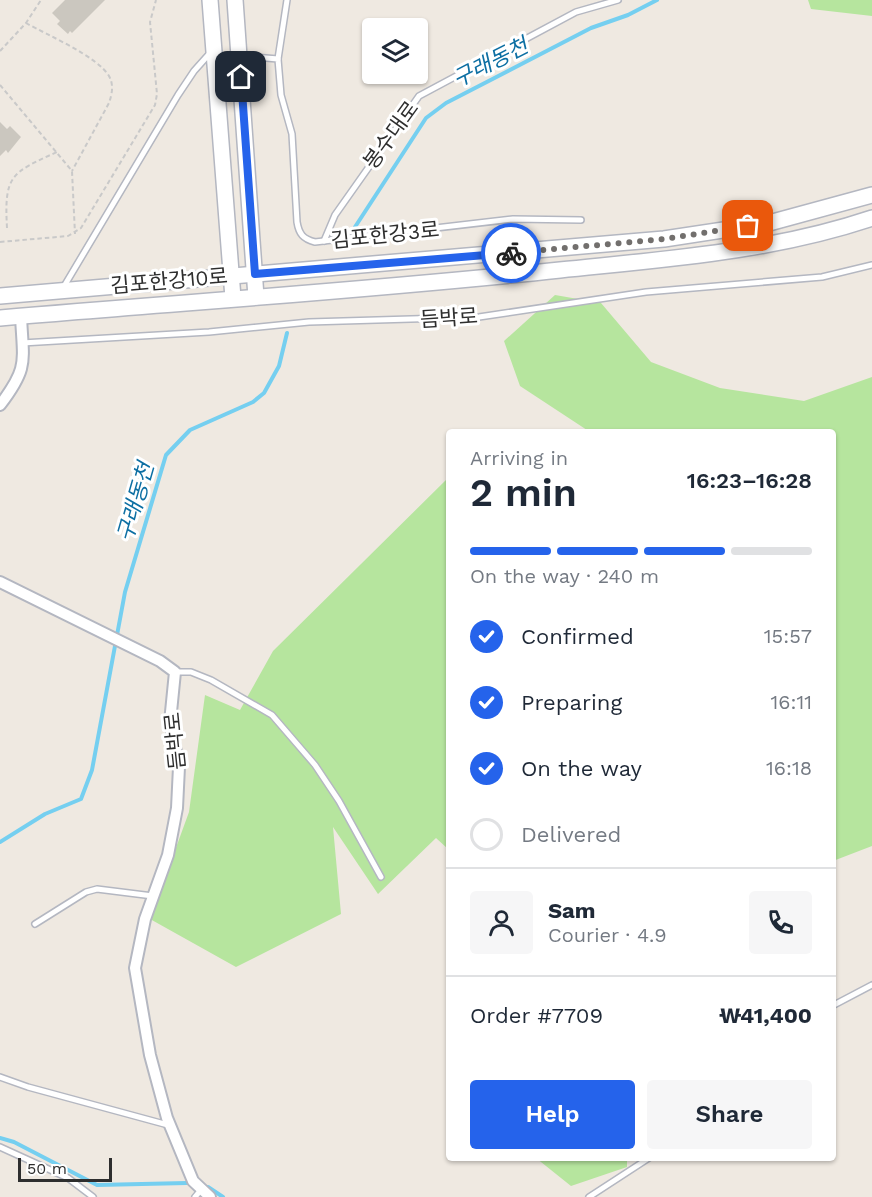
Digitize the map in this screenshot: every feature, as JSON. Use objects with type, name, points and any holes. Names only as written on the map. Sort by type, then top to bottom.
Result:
[{"type":"street","points":[[210,0],[233,298]]},
{"type":"street","points":[[238,3],[239,56],[256,297]]},
{"type":"street","name":"김포한강10로","points":[[0,296],[664,239],[769,223],[872,195]]},
{"type":"street","name":"김포한강10로","points":[[0,318],[464,280],[713,254],[780,243],[872,218]]},
{"type":"street","points":[[0,405],[21,376],[21,316]]},
{"type":"street","points":[[0,582],[160,661],[175,672]]},
{"type":"street","name":"듬박로","points":[[175,672],[170,722],[176,747],[180,789],[168,855],[153,896],[137,956],[136,980],[150,1055],[170,1125],[189,1173],[202,1195]]},
{"type":"lane","name":"김포한강3로","points":[[287,0],[278,59],[281,95],[292,134],[298,232],[306,240],[324,241],[513,219],[581,220]]},
{"type":"lane","name":"봉수대로","points":[[324,241],[335,215],[419,96],[576,12],[618,0]]},
{"type":"lane","points":[[62,291],[178,95],[194,71],[214,49]]},
{"type":"lane","points":[[239,56],[278,59]]},
{"type":"lane","name":"듬박로","points":[[22,343],[188,334],[309,322],[479,317],[646,292],[822,277],[872,265]]},
{"type":"lane","points":[[175,672],[191,672],[211,680],[272,715],[315,765],[339,801],[381,877]]},
{"type":"lane","points":[[35,924],[86,892],[97,890],[153,896]]},
{"type":"lane","points":[[836,1004],[872,985]]},
{"type":"lane","points":[[0,1077],[28,1087],[170,1125]]},
{"type":"lane","points":[[0,1147],[68,1178],[91,1196]]},
{"type":"lane","points":[[590,1197],[644,1161]]},
{"type":"path","points":[[0,51],[26,23],[41,0]]},
{"type":"path","points":[[75,234],[155,105],[157,94],[150,22],[156,0]]},
{"type":"path","points":[[26,23],[95,62],[110,77],[112,94],[109,103],[72,171],[75,234]]},
{"type":"path","points":[[0,85],[72,171]]},
{"type":"path","points":[[7,228],[5,198],[12,178],[28,165],[57,152]]},
{"type":"path","points":[[0,242],[75,234]]},
{"type":"green space","points":[[808,0],[872,0],[872,16],[811,9]]},
{"type":"green space","points":[[555,295],[601,303],[651,362],[720,388],[804,401],[872,377],[872,846],[836,860],[836,429],[585,429],[520,386],[504,341]]},
{"type":"green space","points":[[446,480],[446,847],[436,838],[378,894],[333,827],[341,914],[236,967],[150,919],[189,812],[205,695],[240,710],[273,651]]},
{"type":"green space","points":[[540,1161],[627,1161],[627,1167],[571,1186]]},
{"type":"building","points":[[65,0],[105,0],[72,33],[70,31],[68,34],[57,24],[60,21],[52,13]]},
{"type":"building","points":[[0,122],[7,129],[10,126],[21,137],[8,153],[6,150],[0,156]]},
{"type":"waterway","name":"구래동천","points":[[355,227],[426,118],[446,103],[591,28],[628,15],[657,0]]},
{"type":"waterway","name":"구래동천","points":[[0,842],[45,814],[81,799],[92,770],[125,592],[166,455],[190,430],[253,402],[264,393],[279,366],[287,333]]},
{"type":"waterway","points":[[0,1138],[14,1142],[97,1185],[187,1183]]},
{"type":"waterway","points":[[208,1187],[223,1197]]},
{"type":"way so far","points":[[511,253],[664,239],[748,226]]},
{"type":"route","points":[[241,77],[255,274],[511,253]]}]
